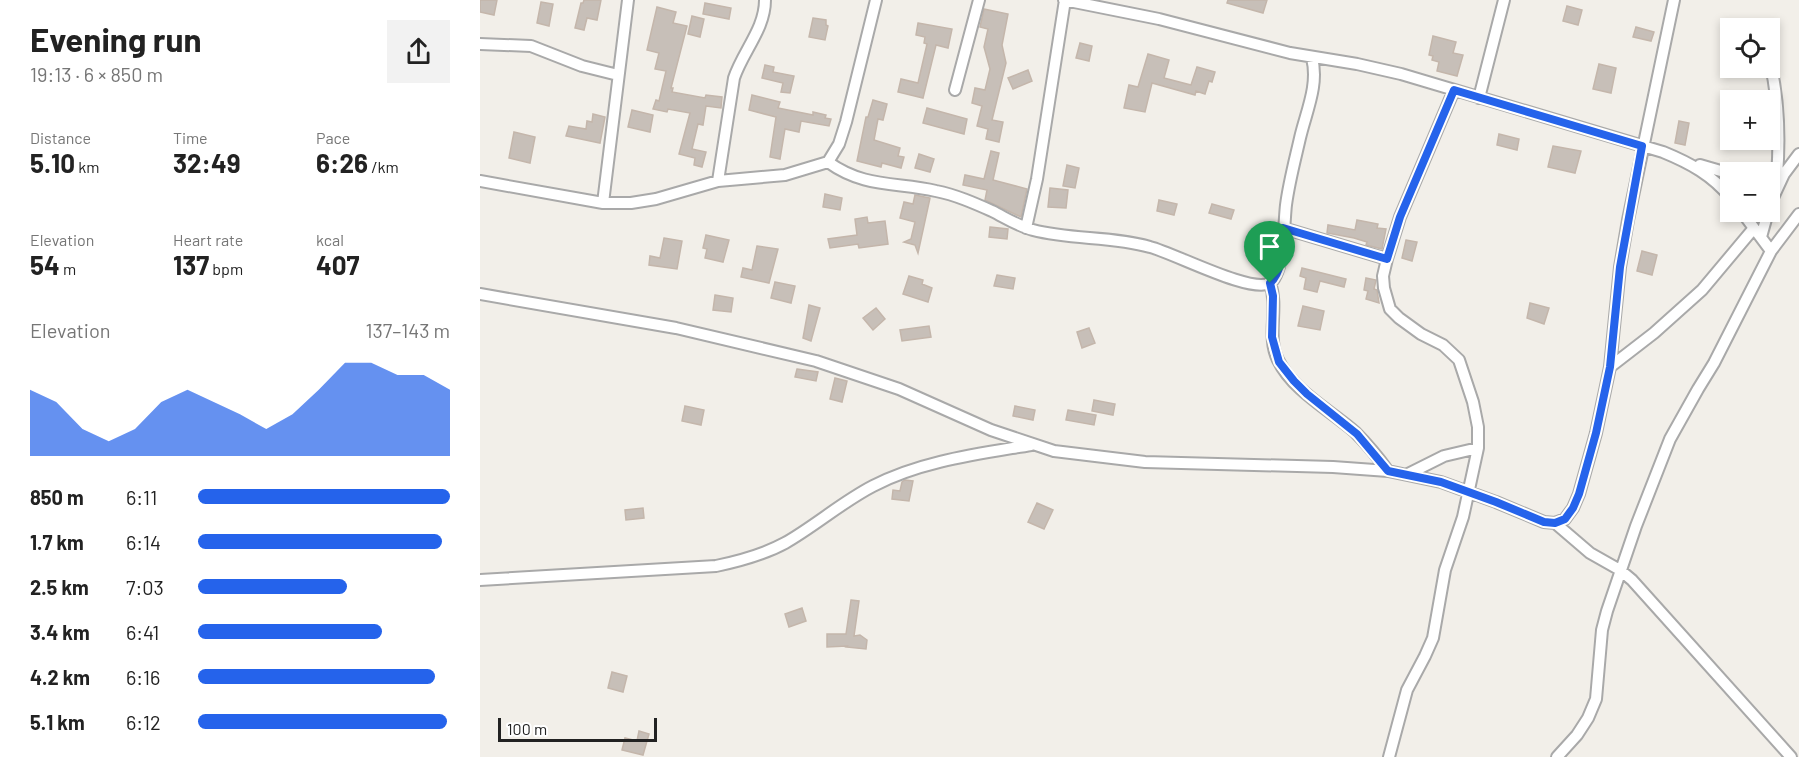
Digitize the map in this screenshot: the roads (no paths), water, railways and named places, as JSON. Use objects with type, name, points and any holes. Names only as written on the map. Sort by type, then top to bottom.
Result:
[{"type":"street","points":[[603,203],[628,0]]},
{"type":"street","points":[[718,181],[735,78],[739,64],[761,26],[765,12],[765,0]]},
{"type":"street","points":[[480,181],[603,203],[631,204],[718,181],[785,175],[828,162],[839,144],[846,122],[876,0]]},
{"type":"street","points":[[955,90],[979,0]]},
{"type":"street","points":[[1026,228],[1037,179],[1065,0],[1111,5],[1312,58],[1357,64],[1390,72],[1720,171]]},
{"type":"street","points":[[1479,98],[1504,0]]},
{"type":"street","points":[[480,294],[676,328],[816,362],[899,389],[991,430],[1031,445],[1080,455],[1145,462],[1341,467],[1388,471],[1408,474],[1469,491],[1544,522],[1555,523],[1565,519],[1573,508],[1596,433],[1610,367],[1620,267],[1642,146],[1674,0]]},
{"type":"street","points":[[480,44],[531,46],[582,66],[618,75]]},
{"type":"street","points":[[828,162],[852,177],[865,181],[936,191],[957,197],[1026,228],[1047,233],[1142,245],[1252,285],[1261,286],[1270,283],[1279,267],[1283,228],[1298,147],[1314,85],[1312,58]]},
{"type":"street","points":[[1774,78],[1779,126],[1778,162]]},
{"type":"street","points":[[1389,757],[1407,690],[1432,638],[1445,570],[1463,517],[1478,448],[1478,427],[1467,378],[1459,360],[1443,345],[1421,334],[1390,309],[1383,276],[1400,217],[1454,90]]},
{"type":"street","points":[[1780,173],[1799,154]]},
{"type":"street","points":[[1687,162],[1705,172],[1720,187]]},
{"type":"street","points":[[1780,175],[1799,169]]},
{"type":"street","points":[[1557,757],[1588,718],[1596,699],[1602,630],[1620,570],[1670,439],[1714,363],[1771,251],[1799,214]]},
{"type":"street","points":[[1750,222],[1771,251]]},
{"type":"street","points":[[1610,367],[1654,333],[1702,290],[1758,233],[1763,222]]},
{"type":"street","points":[[1283,228],[1387,259]]},
{"type":"street","points":[[1270,283],[1273,296],[1272,337],[1279,362],[1307,394],[1357,434],[1388,471]]},
{"type":"street","points":[[480,580],[716,566],[748,560],[785,543],[872,487],[897,475],[976,455],[1031,445]]},
{"type":"street","points":[[1408,474],[1444,456],[1478,448]]},
{"type":"street","points":[[1555,523],[1590,553],[1620,570],[1644,593],[1791,757]]}]
